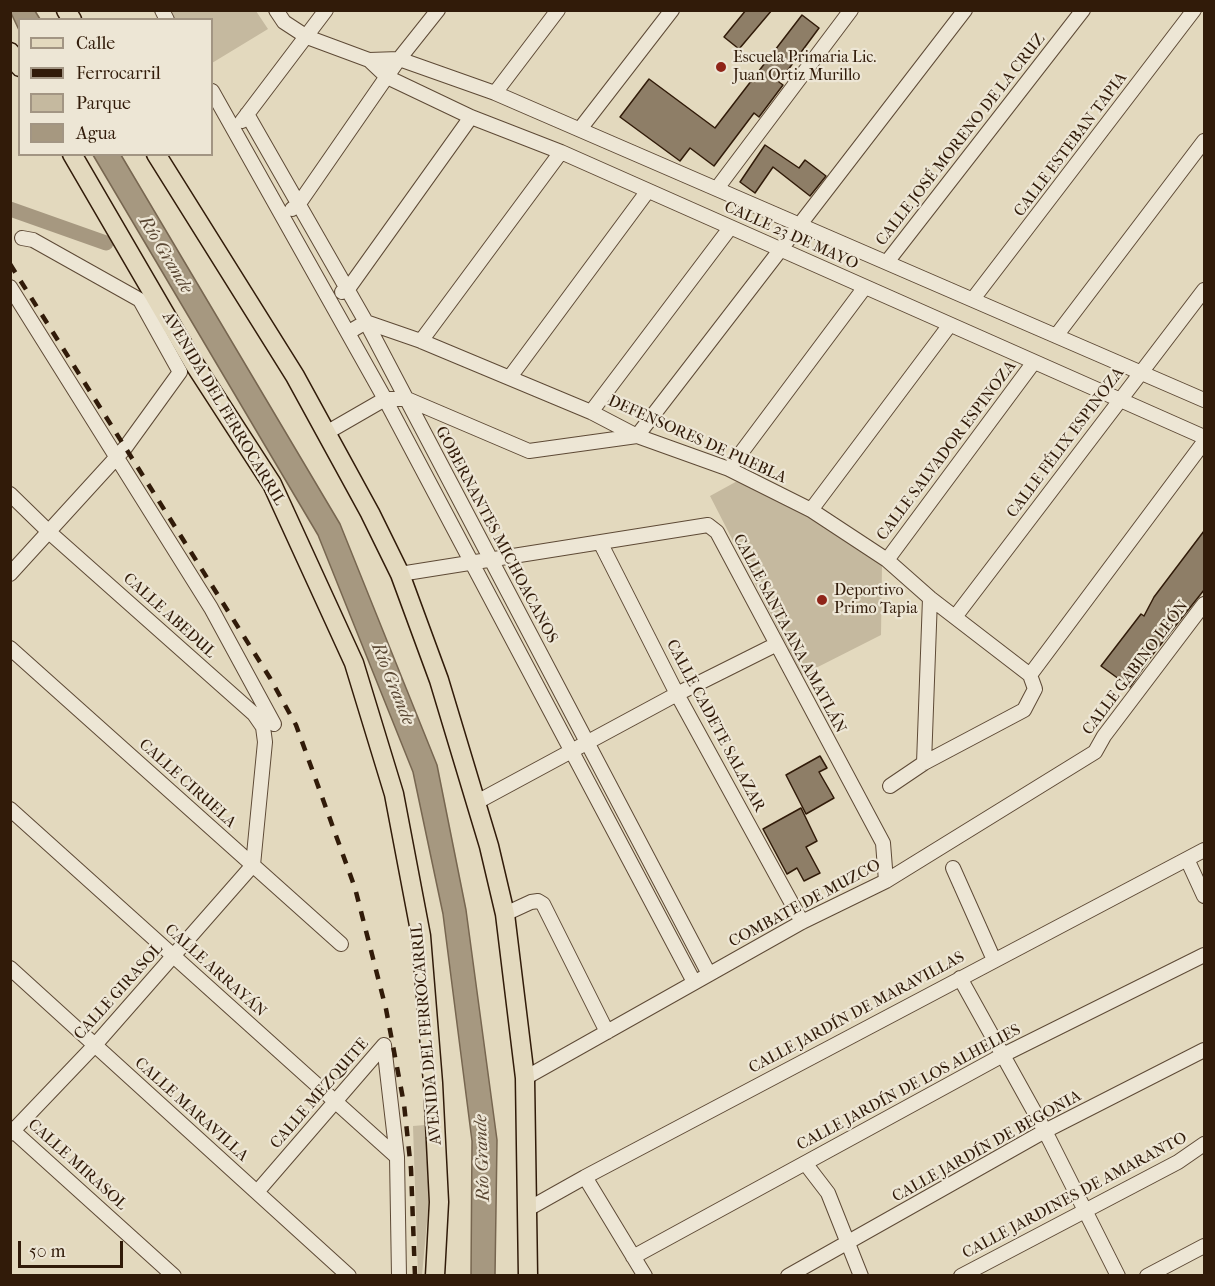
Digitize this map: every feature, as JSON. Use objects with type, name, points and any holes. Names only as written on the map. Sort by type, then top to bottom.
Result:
[{"type":"main road","name":"AVENIDA DEL FERROCARRIL","points":[[73,156],[194,362],[272,484],[354,663],[394,794],[421,936],[434,1083],[438,1190],[435,1275]]},
{"type":"main road","points":[[157,156],[295,376],[326,433],[400,574],[440,680],[477,802],[505,914],[525,1078],[528,1275]]},
{"type":"street","name":"CALLE 23 DE MAYO","points":[[276,10],[284,22],[307,37],[369,60],[399,59],[495,93],[718,187],[1204,400]]},
{"type":"street","points":[[236,130],[326,10]]},
{"type":"street","points":[[284,215],[298,205],[399,59],[438,10]]},
{"type":"street","points":[[495,93],[558,10]]},
{"type":"street","points":[[580,129],[672,10]]},
{"type":"street","points":[[718,187],[851,10]]},
{"type":"street","points":[[326,433],[385,399],[407,399],[529,451],[637,436],[965,10]]},
{"type":"street","name":"CALLE JOSÉ MORENO DE LA CRUZ","points":[[887,262],[1083,10]]},
{"type":"street","name":"CALLE ESTEBAN TAPIA","points":[[973,299],[1194,10]]},
{"type":"street","name":"CALLE 23 DE MAYO","points":[[369,60],[387,77],[471,117],[561,153],[949,326],[1204,436]]},
{"type":"street","name":"GOBERNANTES MICHOACANOS","points":[[213,93],[349,332],[694,982]]},
{"type":"street","name":"GOBERNANTES MICHOACANOS","points":[[247,114],[366,322],[709,974]]},
{"type":"street","points":[[330,299],[348,289],[471,117]]},
{"type":"street","points":[[1056,336],[1204,141]]},
{"type":"street","points":[[421,341],[561,153]]},
{"type":"street","points":[[510,376],[647,192]]},
{"type":"street","points":[[591,412],[730,228]]},
{"type":"street","points":[[10,574],[120,453],[180,372],[140,300],[33,240],[22,238]]},
{"type":"street","points":[[10,287],[120,453],[211,608],[269,725],[265,742],[253,865]]},
{"type":"street","points":[[729,469],[865,287]]},
{"type":"street","name":"CALLE FÉLIX ESPINOZA","points":[[955,617],[1204,290]]},
{"type":"street","points":[[349,332],[366,322]]},
{"type":"street","name":"DEFENSORES DE PUEBLA","points":[[366,322],[510,376],[591,412],[637,436],[729,469],[811,510],[887,560],[930,598],[1030,675]]},
{"type":"street","points":[[811,510],[949,326]]},
{"type":"street","name":"CALLE SALVADOR ESPINOZA","points":[[887,560],[1034,362]]},
{"type":"street","points":[[890,786],[924,763],[1024,710],[1035,689],[1030,675],[1204,442]]},
{"type":"street","name":"CALLE ABEDUL","points":[[10,494],[49,532],[269,725]]},
{"type":"street","name":"CALLE SANTA ANA AMATLÁN","points":[[400,574],[473,565],[708,525],[717,532],[883,843],[886,881]]},
{"type":"street","name":"CALLE CADETE SALAZAR","points":[[601,544],[677,694],[802,922]]},
{"type":"street","points":[[924,763],[930,598]]},
{"type":"street","name":"CALLE GABINO LEÓN","points":[[1095,752],[1104,736],[1204,604]]},
{"type":"street","points":[[477,802],[677,694],[776,645]]},
{"type":"street","name":"CALLE CIRUELA","points":[[10,648],[341,944]]},
{"type":"street","name":"COMBATE DE MUZCO","points":[[525,1078],[802,922],[886,881],[1095,752]]},
{"type":"street","name":"CALLE ARRAYÁN","points":[[10,809],[397,1157]]},
{"type":"street","name":"CALLE JARDÍN DE MARAVILLAS","points":[[528,1209],[1204,850]]},
{"type":"street","points":[[1187,858],[1204,896]]},
{"type":"street","name":"CALLE GIRASOL","points":[[12,1131],[95,1045],[253,865]]},
{"type":"street","points":[[953,868],[994,960]]},
{"type":"street","points":[[505,914],[531,902],[538,901],[543,904],[607,1032]]},
{"type":"street","name":"CALLE JARDÍN DE LOS ALHELIES","points":[[633,1257],[1003,1055],[1204,955]]},
{"type":"street","name":"CALLE MARAVILLA","points":[[10,968],[349,1275]]},
{"type":"street","points":[[960,978],[1045,1131],[1083,1210],[1118,1275]]},
{"type":"street","name":"CALLE MEZQUITE","points":[[257,1192],[384,1045],[397,1157]]},
{"type":"street","name":"CALLE JARDÍN DE BEGONIA","points":[[788,1275],[847,1245],[1045,1131],[1204,1050]]},
{"type":"street","name":"CALLE MIRASOL","points":[[12,1131],[174,1275]]},
{"type":"street","name":"CALLE JARDINES DE AMARANTO","points":[[961,1275],[1178,1162],[1204,1144]]},
{"type":"street","points":[[397,1157],[399,1275]]},
{"type":"street","points":[[805,1163],[828,1193],[861,1275]]},
{"type":"street","points":[[585,1177],[645,1275]]},
{"type":"street","points":[[1147,1275],[1204,1246]]},
{"type":"green space","points":[[170,11],[256,11],[268,29],[213,62],[213,18],[174,18]]},
{"type":"green space","name":"Deportivo Primo Tapia","points":[[741,479],[809,514],[882,565],[881,635],[802,675],[710,496]]},
{"type":"green space","points":[[425,1125],[429,1200],[422,1275],[418,1276],[413,1126]]},
{"type":"water","points":[[10,11],[35,11],[39,18],[18,18],[18,28]]},
{"type":"water","name":"Río Grande","points":[[94,156],[122,156],[340,524],[437,765],[466,910],[497,1140],[495,1275],[471,1275],[472,1141],[443,914],[413,772],[318,535]]},
{"type":"building","points":[[746,10],[772,10],[739,49],[724,37]]},
{"type":"building","points":[[802,15],[819,28],[779,82],[783,85],[759,117],[754,113],[714,166],[690,148],[680,161],[620,117],[649,79],[715,128]]},
{"type":"building","points":[[765,145],[799,168],[805,160],[826,176],[810,196],[773,167],[755,193],[740,182]]},
{"type":"building","points":[[1204,531],[1204,590],[1130,687],[1101,666],[1141,614],[1144,616],[1154,597]]},
{"type":"building","points":[[820,756],[827,768],[819,772],[834,798],[806,814],[786,775]]},
{"type":"building","points":[[801,808],[817,841],[806,847],[820,873],[804,881],[797,868],[787,874],[763,829]]},
{"type":"waterway","points":[[10,209],[106,243]]},
{"type":"railway","points":[[10,264],[270,678],[296,725],[355,888],[386,1009],[404,1104],[411,1169],[415,1276]]},
{"type":"place","name":"Escuela Primaria Lic. Juan Ortiz Murillo","points":[[721,67]]},
{"type":"place","name":"Deportivo Primo Tapia","points":[[822,600]]}]
